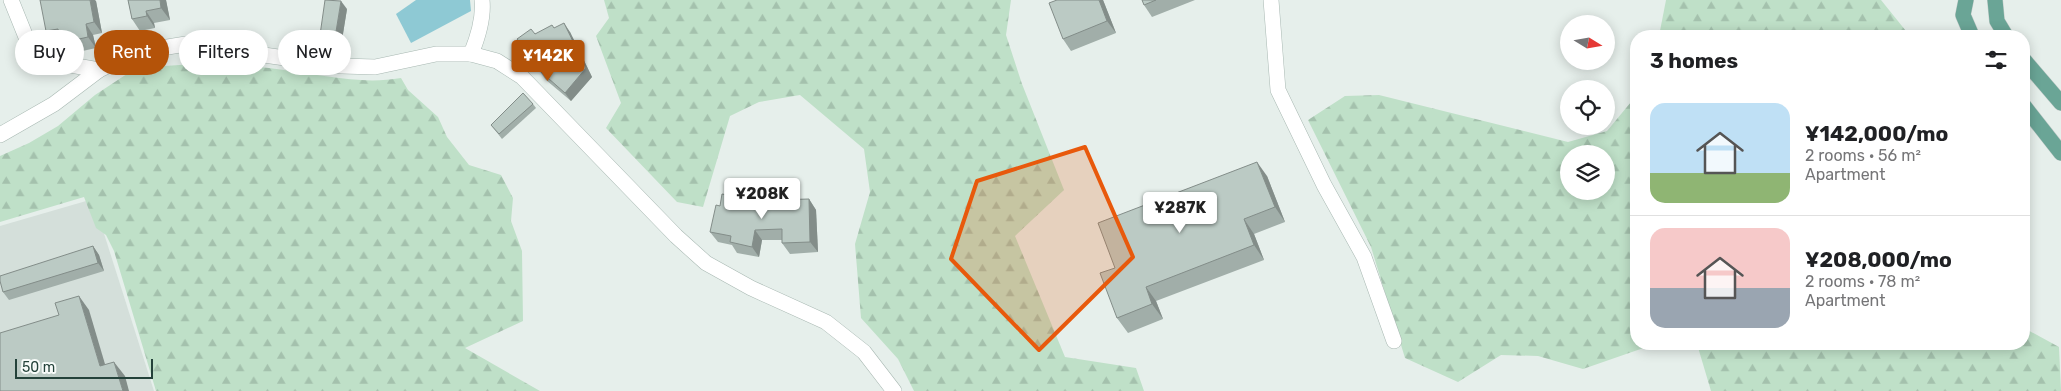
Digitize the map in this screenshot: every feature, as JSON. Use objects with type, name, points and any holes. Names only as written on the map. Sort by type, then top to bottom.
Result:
[{"type":"main road","points":[[1966,0],[1963,15],[1969,30]]},
{"type":"main road","points":[[1995,0],[1997,21],[2002,30]]},
{"type":"main road","points":[[2030,67],[2061,103]]},
{"type":"main road","points":[[2030,114],[2061,153]]},
{"type":"street","points":[[11,0],[23,35],[32,52],[65,64],[94,69]]},
{"type":"street","points":[[471,54],[478,37],[483,8],[482,0]]},
{"type":"street","points":[[1271,0],[1278,90],[1324,185],[1364,257],[1394,341]]},
{"type":"street","points":[[169,47],[186,44],[342,66],[375,67],[436,54],[471,54],[497,61],[522,77],[676,236],[706,262],[751,288],[826,322],[864,352],[894,391]]},
{"type":"street","points":[[0,135],[54,104],[94,74]]},
{"type":"highlighted area","points":[[1085,147],[1133,257],[1039,350],[951,259],[977,181]]},
{"type":"shaded area","points":[[93,199],[154,391],[0,391],[0,226]]},
{"type":"green space","points":[[604,0],[1011,0],[1006,35],[1022,84],[1064,190],[1015,236],[1065,357],[1136,368],[1144,391],[914,391],[898,359],[861,318],[855,244],[870,192],[864,149],[800,95],[759,102],[730,116],[703,207],[677,202],[606,128],[621,103],[596,36],[609,18]]},
{"type":"green space","points":[[1666,0],[1881,0],[1905,30],[1660,30]]},
{"type":"green space","points":[[179,65],[179,75],[268,75],[268,68],[278,70],[278,75],[314,75],[357,80],[401,78],[408,90],[438,117],[447,137],[469,165],[501,175],[513,198],[511,221],[522,251],[523,321],[465,348],[540,391],[156,391],[114,251],[106,235],[96,228],[84,197],[0,222],[0,156],[29,143],[58,126],[95,95],[125,75],[169,75],[169,66]]},
{"type":"green space","points":[[1379,95],[1568,142],[1593,135],[1615,135],[1615,121],[1630,103],[1630,350],[1638,350],[1583,369],[1538,356],[1501,355],[1458,382],[1405,358],[1371,247],[1308,120],[1345,96]]},
{"type":"green space","points":[[2030,331],[2059,347],[2061,391],[1711,391],[1699,350],[2030,350]]},
{"type":"water","points":[[416,0],[470,0],[471,11],[411,43],[396,14]]},
{"type":"building","points":[[40,0],[90,0],[94,22],[86,24],[88,37],[84,38],[84,30],[46,30]]},
{"type":"building","points":[[128,0],[160,0],[161,8],[146,11],[147,16],[132,19]]},
{"type":"building","points":[[325,0],[341,1],[336,30],[321,30]]},
{"type":"building","points":[[1057,0],[1099,0],[1107,21],[1063,39],[1049,3]]},
{"type":"building","points":[[1142,0],[1156,0],[1144,5]]},
{"type":"building","points":[[564,23],[586,68],[565,93],[540,71],[517,39],[531,29],[535,34],[552,25],[554,28]]},
{"type":"building","points":[[523,93],[533,104],[499,134],[491,125]]},
{"type":"building","points":[[1257,162],[1275,207],[1244,219],[1254,245],[1146,287],[1152,304],[1117,318],[1100,273],[1115,268],[1098,223]]},
{"type":"building","points":[[722,194],[738,197],[737,201],[776,209],[775,200],[809,199],[810,242],[782,243],[782,229],[755,230],[752,247],[730,242],[731,236],[710,232],[716,205],[720,206]]},
{"type":"building","points":[[93,246],[98,263],[3,292],[0,276]]},
{"type":"building","points":[[79,296],[100,366],[114,362],[123,391],[0,391],[0,333],[59,315],[55,303]]}]
